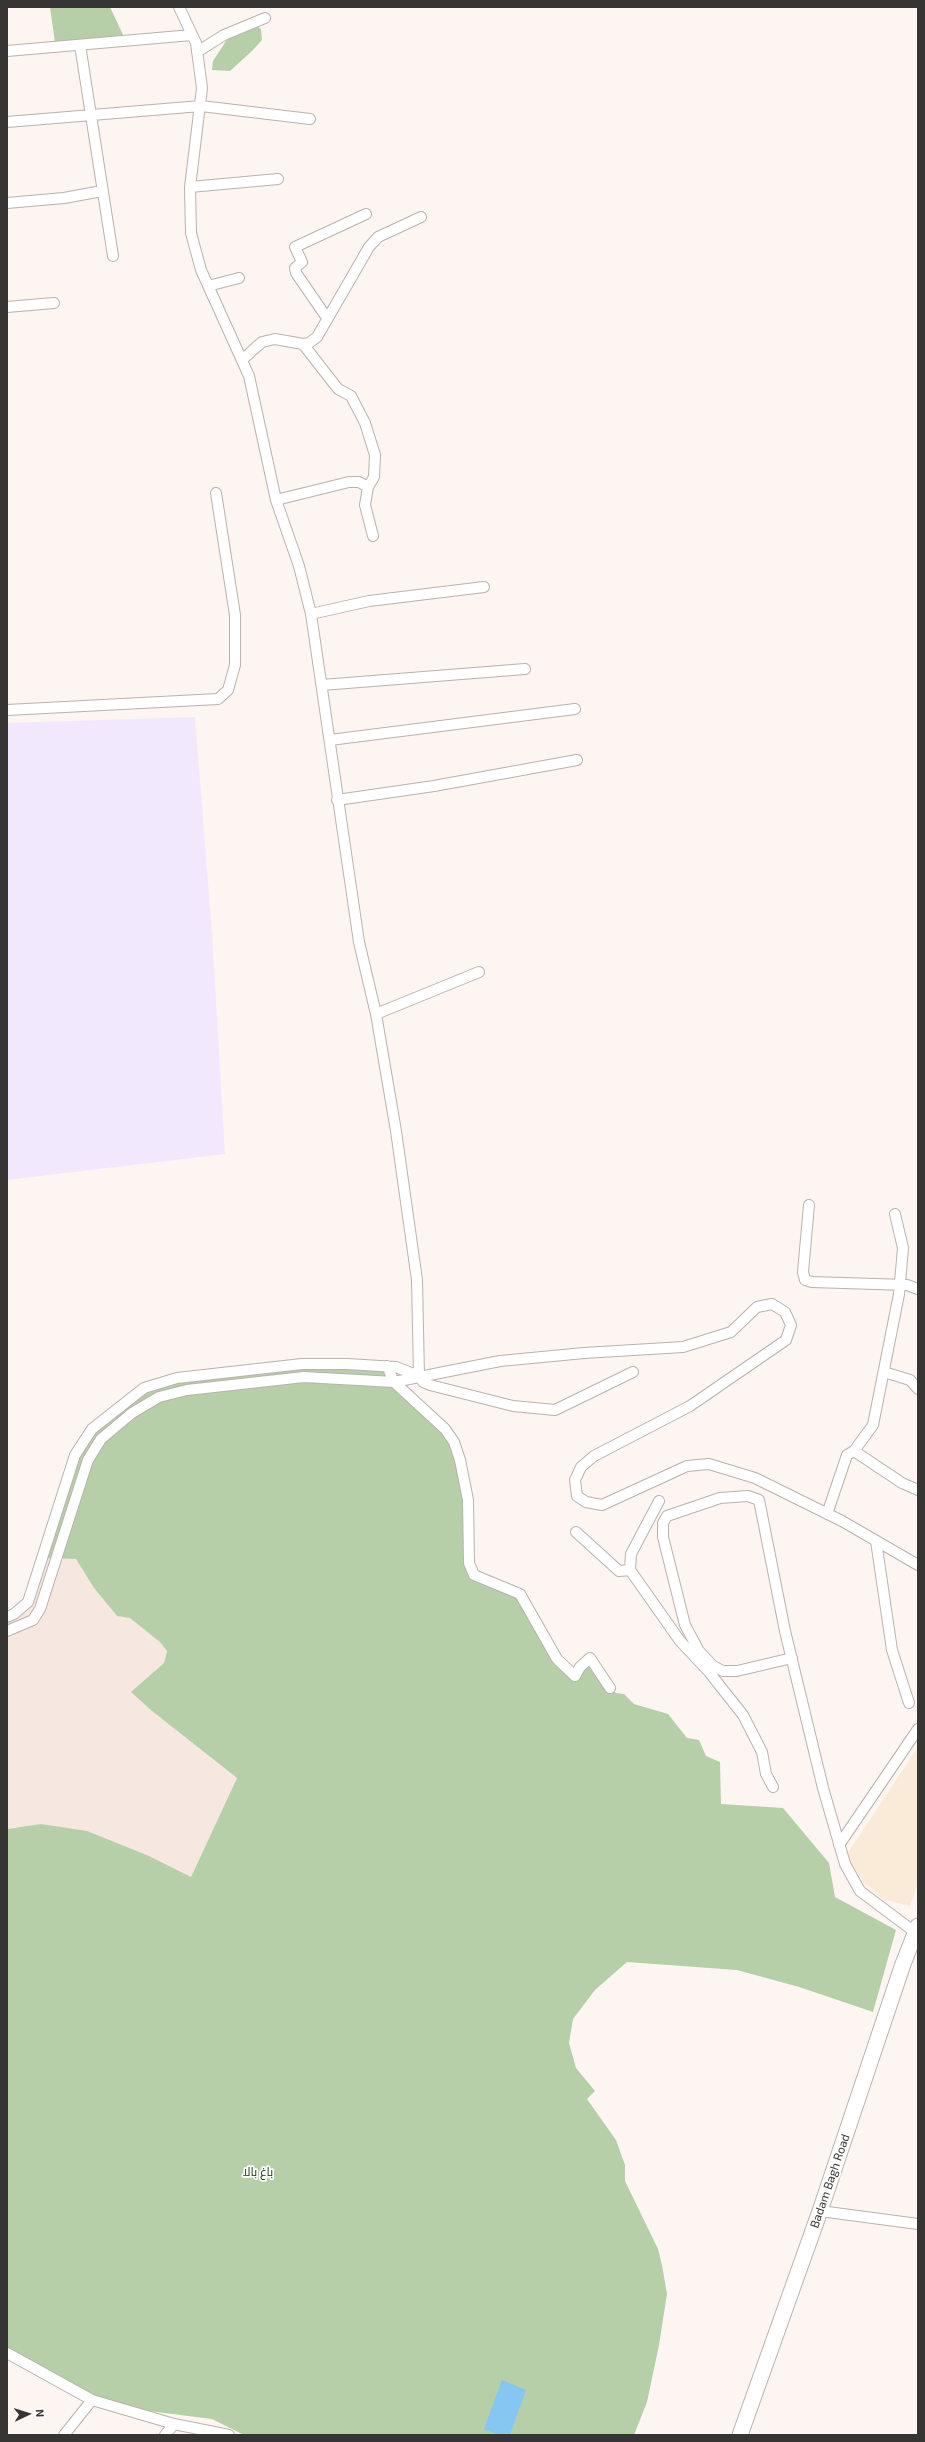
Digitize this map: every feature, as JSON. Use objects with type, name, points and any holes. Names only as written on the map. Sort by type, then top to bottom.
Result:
[{"type":"main road","name":"Badam Bagh Road","points":[[740,2435],[820,2211],[903,1964],[917,1930]]},
{"type":"street","points":[[179,7],[192,35],[197,52],[202,88],[190,187],[192,233],[201,270],[243,359],[260,422],[276,500],[299,566],[310,614],[322,685],[337,800],[359,942],[376,1014],[396,1131],[417,1280],[419,1376],[423,1382],[430,1385],[514,1406],[555,1410],[633,1372]]},
{"type":"street","points":[[197,52],[224,35],[265,18]]},
{"type":"street","points":[[7,51],[192,35]]},
{"type":"street","points":[[80,45],[113,256]]},
{"type":"street","points":[[7,122],[200,106],[310,119]]},
{"type":"street","points":[[190,187],[278,179]]},
{"type":"street","points":[[7,203],[64,198],[102,190]]},
{"type":"street","points":[[327,318],[296,274],[295,268],[302,262],[294,247],[366,214]]},
{"type":"street","points":[[243,359],[262,342],[275,339],[303,344],[309,343],[317,337],[369,247],[378,238],[421,217]]},
{"type":"street","points":[[208,286],[240,278]]},
{"type":"street","points":[[7,307],[54,303]]},
{"type":"street","points":[[303,344],[338,389],[351,396],[365,423],[375,455],[374,477],[368,487],[365,505],[373,536]]},
{"type":"street","points":[[276,500],[349,482],[359,482],[368,487]]},
{"type":"street","points":[[7,710],[218,699],[228,690],[235,666],[235,615],[216,493]]},
{"type":"street","points":[[310,614],[369,601],[484,587]]},
{"type":"street","points":[[322,685],[525,669]]},
{"type":"street","points":[[330,740],[575,709]]},
{"type":"street","points":[[337,800],[434,786],[576,760]]},
{"type":"street","points":[[376,1014],[479,972]]},
{"type":"street","points":[[809,1205],[803,1272],[805,1280],[812,1282],[899,1284],[918,1289]]},
{"type":"street","points":[[827,1514],[847,1455],[854,1451],[873,1425],[884,1372],[899,1284],[903,1248],[895,1214]]},
{"type":"street","points":[[7,1631],[33,1620],[40,1610],[88,1460],[101,1438],[132,1413],[159,1397],[187,1390],[304,1377],[394,1382],[500,1361],[539,1356],[683,1347],[731,1332],[757,1308],[772,1304],[785,1312],[791,1326],[786,1340],[690,1406],[594,1456],[581,1467],[575,1480],[578,1496],[586,1502],[602,1505],[687,1466],[709,1464],[754,1478],[827,1514],[918,1565]]},
{"type":"street","points":[[7,1617],[14,1614],[28,1602],[39,1572],[75,1455],[92,1429],[144,1388],[177,1378],[302,1364],[387,1366],[396,1367],[419,1376]]},
{"type":"street","points":[[387,1366],[394,1382],[445,1428],[454,1442],[460,1460],[468,1500],[469,1563],[474,1575],[520,1594],[557,1660],[574,1676],[580,1667],[590,1658],[610,1688]]},
{"type":"street","points":[[884,1372],[910,1380],[918,1389]]},
{"type":"street","points":[[854,1451],[902,1483],[918,1490]]},
{"type":"street","points":[[792,1658],[737,1671],[723,1671],[713,1666],[699,1651],[685,1625],[663,1538],[663,1523],[668,1516],[720,1498],[748,1496],[759,1500],[792,1658],[823,1788],[845,1864],[860,1892],[917,1930]]},
{"type":"street","points":[[659,1501],[631,1554],[630,1570],[680,1641],[709,1672],[743,1715],[762,1752],[766,1774],[773,1787]]},
{"type":"street","points":[[576,1532],[619,1571],[630,1570]]},
{"type":"street","points":[[876,1541],[892,1650],[909,1703]]},
{"type":"street","points":[[39,1572],[52,1576]]},
{"type":"street","points":[[840,1845],[918,1728]]},
{"type":"street","points":[[820,2211],[918,2224]]},
{"type":"street","points":[[7,2353],[92,2400],[174,2424],[229,2435]]},
{"type":"street","points":[[64,2435],[92,2400]]},
{"type":"street","points":[[165,2435],[174,2424]]},
{"type":"shaded area","points":[[195,717],[212,933],[225,1154],[7,1180],[7,723]]},
{"type":"shaded area","points":[[42,1558],[76,1559],[94,1588],[117,1616],[130,1617],[161,1642],[167,1651],[164,1663],[132,1692],[152,1711],[237,1778],[191,1877],[149,1856],[14,1827],[7,1829],[7,1617],[28,1602]]},
{"type":"shaded area","points":[[918,1747],[918,1883],[910,1906],[882,1899],[864,1882],[846,1856]]},
{"type":"green space","points":[[50,7],[110,7],[124,37],[55,43]]},
{"type":"green space","points":[[256,25],[261,29],[262,40],[253,50],[230,71],[212,70],[213,61],[228,38]]},
{"type":"green space","name":"باغ بالا","points":[[302,1364],[387,1366],[445,1429],[460,1460],[471,1571],[520,1594],[544,1638],[574,1676],[590,1658],[610,1688],[616,1693],[624,1694],[634,1704],[668,1714],[687,1738],[699,1740],[706,1756],[720,1762],[721,1804],[783,1808],[829,1863],[835,1897],[896,1930],[873,2012],[799,1987],[737,1970],[627,1962],[595,1990],[573,2019],[569,2043],[576,2068],[595,2091],[587,2099],[616,2140],[625,2165],[625,2181],[658,2249],[667,2294],[659,2345],[647,2402],[634,2435],[244,2435],[212,2419],[133,2409],[99,2399],[7,2350],[7,1829],[41,1824],[87,1831],[149,1856],[191,1877],[237,1778],[152,1711],[131,1692],[164,1663],[167,1651],[160,1642],[130,1618],[117,1616],[94,1588],[76,1559],[42,1558],[75,1455],[92,1429],[144,1388],[177,1378]]},
{"type":"water","points":[[502,2380],[526,2390],[510,2435],[499,2435],[484,2429]]}]
